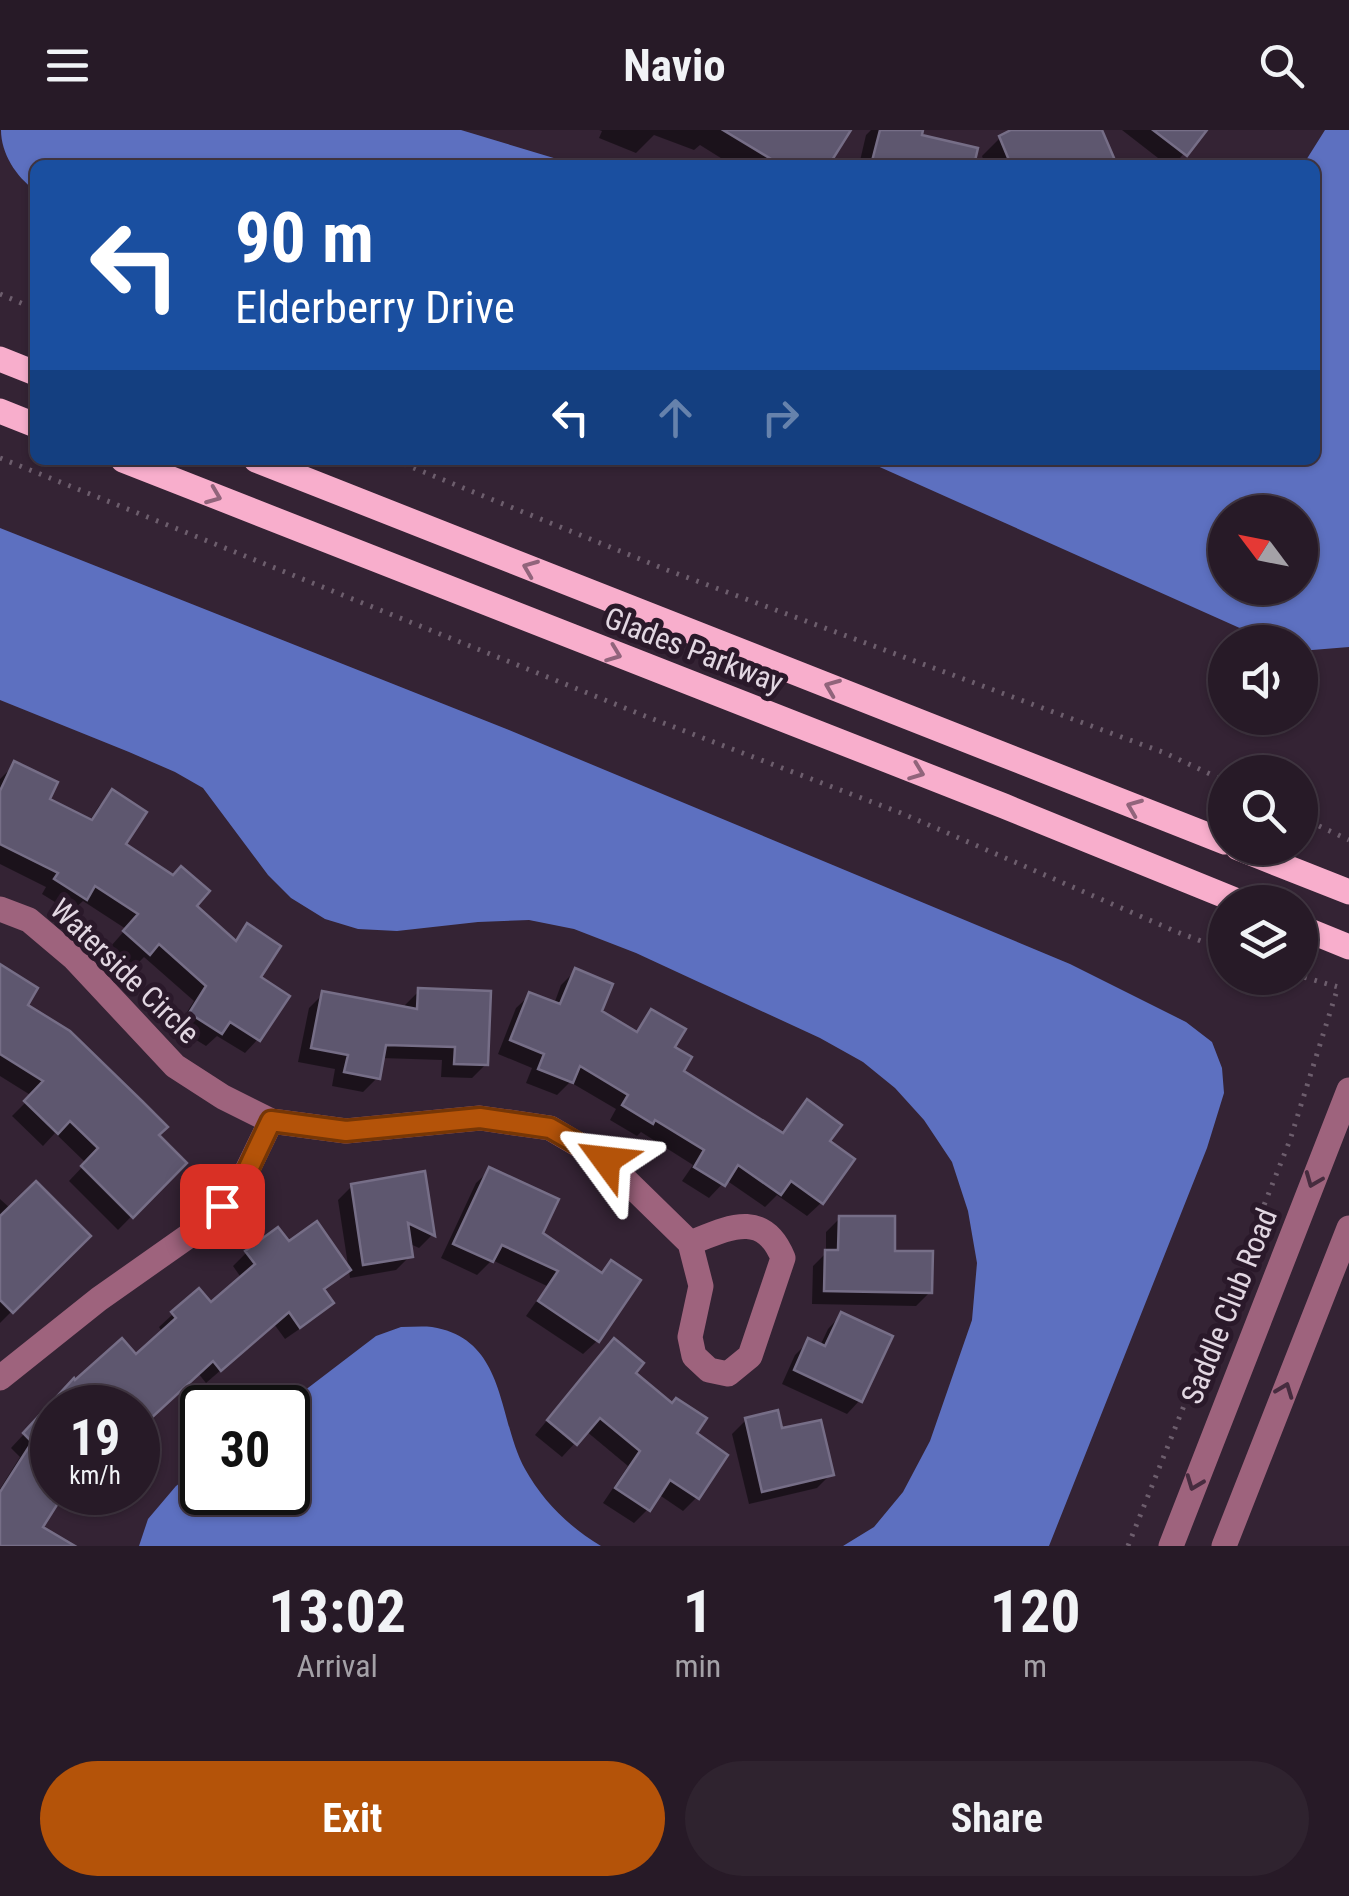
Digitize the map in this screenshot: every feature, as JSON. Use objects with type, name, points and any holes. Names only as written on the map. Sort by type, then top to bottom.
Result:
[{"type":"main road","points":[[0,359],[30,371]]},
{"type":"main road","points":[[0,411],[30,423]]},
{"type":"main road","name":"Glades Parkway","points":[[137,465],[1208,889]]},
{"type":"main road","name":"Glades Parkway","points":[[269,465],[1208,835]]},
{"type":"main road","points":[[1281,865],[1349,892]]},
{"type":"main road","points":[[1318,934],[1349,947]]},
{"type":"street","name":"Waterside Circle","points":[[0,908],[29,920],[74,958],[175,1066],[271,1121],[346,1131],[480,1118],[550,1128],[606,1160],[690,1243]]},
{"type":"street","name":"Saddle Club Road","points":[[1171,1546],[1349,1090]]},
{"type":"street","points":[[1,1374],[197,1230],[243,1180],[271,1121]]},
{"type":"street","points":[[749,1225],[768,1232],[783,1258],[750,1356],[728,1374],[708,1370],[694,1356],[690,1337],[701,1286],[690,1243],[749,1225]]},
{"type":"street","points":[[1224,1546],[1349,1228]]},
{"type":"path","points":[[0,294],[30,306]]},
{"type":"path","points":[[0,458],[646,716],[901,813],[1208,944]]},
{"type":"path","points":[[406,465],[667,570],[1165,753],[1208,773]]},
{"type":"path","points":[[1318,825],[1349,840]]},
{"type":"path","points":[[1128,1546],[1290,1140],[1338,987],[1318,981]]},
{"type":"water","points":[[1,130],[461,130],[560,160],[30,160],[30,185],[11,164]]},
{"type":"water","points":[[1325,130],[1349,130],[1349,647],[1318,650],[1318,625],[1233,625],[875,465],[1320,465],[1320,160],[1306,160]]},
{"type":"water","points":[[0,528],[509,730],[1070,964],[1186,1022],[1212,1042],[1222,1068],[1224,1093],[1207,1148],[1049,1546],[843,1546],[874,1527],[903,1492],[930,1441],[972,1320],[977,1263],[968,1211],[952,1162],[924,1120],[895,1088],[863,1062],[820,1038],[636,953],[574,929],[529,920],[397,931],[358,929],[325,919],[291,898],[268,875],[203,788],[129,752],[0,700]]},
{"type":"water","points":[[401,1327],[432,1327],[456,1334],[474,1347],[496,1383],[516,1449],[532,1480],[558,1512],[601,1546],[139,1546],[148,1519],[160,1515],[160,1505],[180,1483],[180,1515],[310,1515],[310,1386],[376,1336]]},
{"type":"building","points":[[723,130],[851,130],[832,160],[773,160]]},
{"type":"building","points":[[880,130],[923,130],[922,135],[978,148],[975,160],[872,160]]},
{"type":"building","points":[[1011,130],[1102,130],[1115,160],[1009,160],[999,136]]},
{"type":"building","points":[[1153,130],[1207,130],[1187,156]]},
{"type":"building","points":[[14,761],[58,782],[50,799],[92,820],[112,789],[147,812],[126,844],[173,875],[181,866],[210,891],[197,906],[236,941],[247,923],[281,946],[261,977],[290,996],[260,1041],[230,1022],[222,1034],[189,1013],[206,986],[159,944],[150,955],[123,931],[138,914],[95,886],[87,900],[54,879],[58,873],[0,844],[0,791]]},
{"type":"building","points":[[0,964],[38,988],[28,1005],[70,1031],[143,1102],[168,1127],[159,1135],[187,1163],[133,1218],[81,1166],[98,1148],[70,1121],[58,1134],[24,1101],[43,1081],[0,1054]]},
{"type":"building","points":[[575,968],[613,984],[602,1011],[637,1032],[651,1009],[686,1029],[675,1047],[692,1057],[684,1071],[783,1133],[807,1099],[842,1125],[830,1141],[855,1159],[823,1204],[791,1181],[781,1195],[738,1165],[725,1186],[694,1167],[704,1150],[622,1105],[628,1095],[580,1066],[573,1083],[538,1069],[544,1054],[510,1040],[529,992],[560,1004]]},
{"type":"building","points":[[418,988],[491,991],[488,1065],[454,1064],[455,1047],[386,1045],[380,1079],[344,1072],[348,1055],[311,1048],[322,991],[417,1009]]},
{"type":"building","points":[[489,1167],[559,1199],[543,1233],[602,1273],[611,1260],[641,1280],[599,1342],[538,1301],[558,1271],[502,1245],[493,1262],[453,1244]]},
{"type":"building","points":[[425,1171],[435,1236],[408,1223],[413,1257],[363,1265],[351,1184]]},
{"type":"building","points":[[36,1181],[91,1236],[13,1313],[0,1300],[0,1216]]},
{"type":"building","points":[[839,1216],[895,1216],[895,1251],[933,1251],[932,1293],[824,1291],[825,1250],[838,1250]]},
{"type":"building","points":[[317,1221],[351,1270],[324,1289],[334,1303],[300,1328],[289,1312],[221,1371],[213,1361],[187,1385],[180,1385],[180,1392],[160,1410],[160,1385],[68,1385],[122,1338],[136,1354],[176,1318],[171,1312],[199,1288],[211,1302],[255,1264],[245,1251],[278,1227],[289,1241]]},
{"type":"building","points":[[841,1312],[893,1336],[862,1402],[794,1370],[808,1338],[825,1346]]},
{"type":"building","points":[[614,1338],[644,1363],[636,1373],[672,1403],[676,1398],[707,1418],[697,1433],[728,1455],[699,1499],[670,1480],[650,1511],[615,1488],[640,1451],[600,1418],[577,1445],[547,1420]]},
{"type":"building","points":[[778,1410],[782,1428],[821,1420],[834,1475],[762,1492],[745,1418]]},
{"type":"building","points":[[30,1445],[30,1515],[51,1515],[43,1527],[75,1546],[0,1546],[0,1492]]},
{"type":"route","points":[[222,1206],[243,1180],[271,1121],[346,1131],[480,1118],[550,1128],[606,1160]]}]
